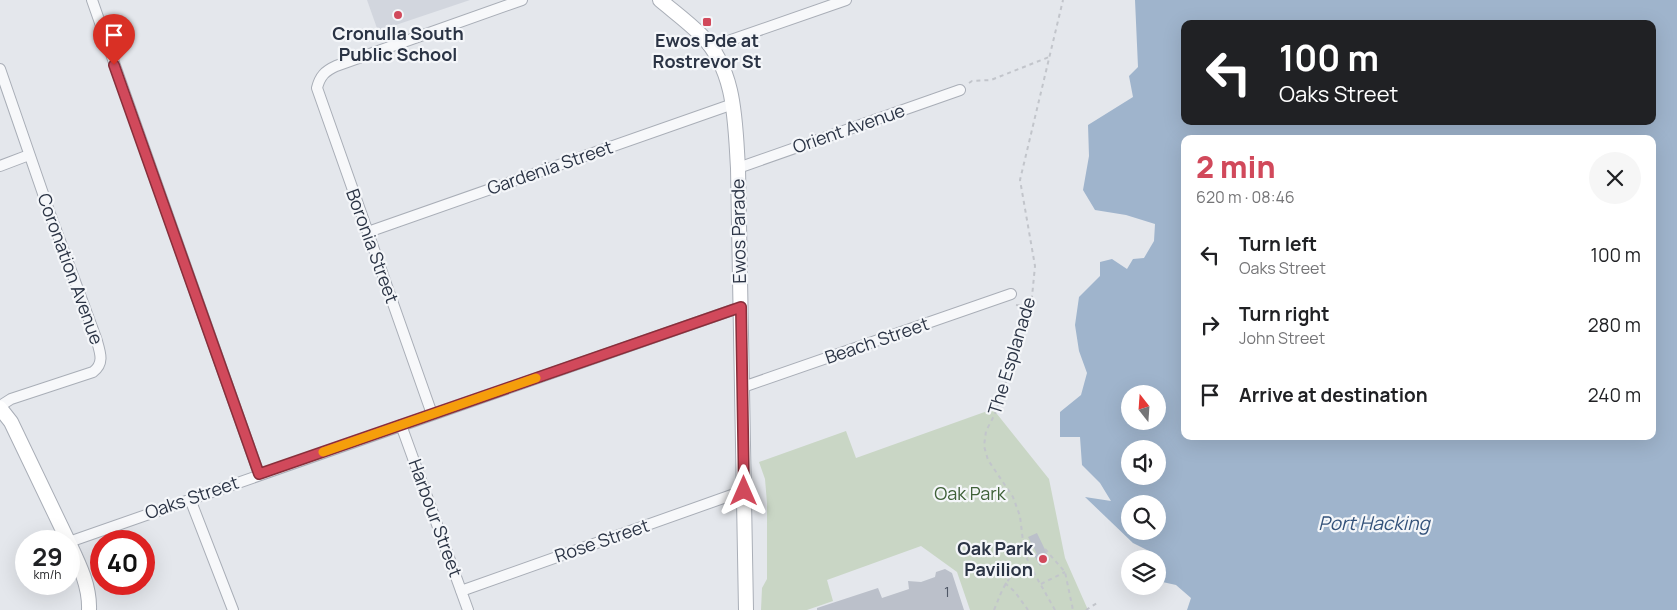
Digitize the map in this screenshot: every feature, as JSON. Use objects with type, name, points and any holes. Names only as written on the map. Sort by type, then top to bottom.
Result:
[{"type":"street","points":[[92,0],[259,474]]},
{"type":"street","name":"Boronia Street","points":[[432,414],[317,88],[320,78],[326,71],[336,66],[522,0]]},
{"type":"street","name":"Ewos Parade","points":[[660,0],[691,26],[711,47],[725,74],[733,104],[738,168],[746,610]]},
{"type":"street","points":[[711,47],[846,0]]},
{"type":"street","name":"Coronation Avenue","points":[[0,69],[29,155],[96,338],[101,359],[98,368],[93,372],[11,399],[0,407]]},
{"type":"street","name":"Orient Avenue","points":[[738,168],[960,90]]},
{"type":"street","name":"Gardenia Street","points":[[368,232],[733,104]]},
{"type":"street","points":[[0,166],[29,155]]},
{"type":"street","name":"Beach Street","points":[[743,387],[1011,294]]},
{"type":"street","name":"Oaks Street","points":[[80,538],[741,307]]},
{"type":"street","points":[[0,407],[11,422],[62,530]]},
{"type":"street","name":"Harbour Street","points":[[401,425],[468,610]]},
{"type":"street","name":"Rose Street","points":[[461,591],[744,491]]},
{"type":"street","points":[[190,499],[233,610]]},
{"type":"street","points":[[80,569],[88,594],[89,610]]},
{"type":"path","name":"The Esplanade","points":[[1055,610],[1029,564],[1024,550],[1020,516],[1010,492],[988,460],[984,446],[986,431],[995,414],[1031,307],[1035,266],[1020,180],[1063,0]]},
{"type":"path","points":[[960,90],[972,81],[991,80],[1049,57]]},
{"type":"path","points":[[1045,549],[1065,572],[1073,610]]},
{"type":"path","points":[[994,610],[1005,583],[1016,571],[1029,564]]},
{"type":"path","points":[[1041,584],[1065,572]]},
{"type":"path","points":[[1005,583],[1015,592],[1028,610]]},
{"type":"path","points":[[1086,610],[1097,603]]},
{"type":"shaded area","name":"Cronulla South Public School","points":[[367,0],[470,0],[378,31]]},
{"type":"green space","name":"Oak Park","points":[[993,409],[1049,479],[1065,558],[1088,610],[970,610],[957,572],[921,546],[827,580],[833,601],[807,610],[761,610],[762,588],[767,579],[767,503],[765,479],[759,462],[846,431],[856,458]]},
{"type":"water","name":"Port Hacking","points":[[1135,0],[1677,0],[1677,610],[1187,610],[1191,598],[1176,585],[1166,583],[1166,550],[1147,550],[1130,540],[1166,540],[1166,495],[1121,495],[1121,532],[1085,497],[1111,501],[1100,483],[1082,465],[1080,437],[1060,437],[1060,412],[1081,395],[1087,373],[1079,351],[1075,325],[1079,297],[1100,276],[1100,262],[1112,259],[1127,269],[1133,259],[1144,258],[1154,241],[1155,224],[1126,215],[1095,210],[1083,190],[1089,156],[1088,125],[1133,97],[1129,76],[1138,67]]},
{"type":"building","name":"Oak Park Pavilion","points":[[1037,533],[1050,560],[1040,566],[1034,555],[1037,554],[1028,537]]},
{"type":"building","points":[[945,569],[952,573],[964,610],[817,610],[817,608],[878,588],[882,598],[909,589],[908,581],[921,582],[935,577],[936,572]]},
{"type":"slow traffic","points":[[323,452],[536,378]]},
{"type":"place","name":"Cronulla South Public School","points":[[398,15]]},
{"type":"place","name":"Ewos Pde at Rostrevor St","points":[[707,22]]},
{"type":"place","name":"Oak Park Pavilion","points":[[1043,559]]},
{"type":"route","points":[[114,65],[259,474],[741,307],[744,491]]}]
